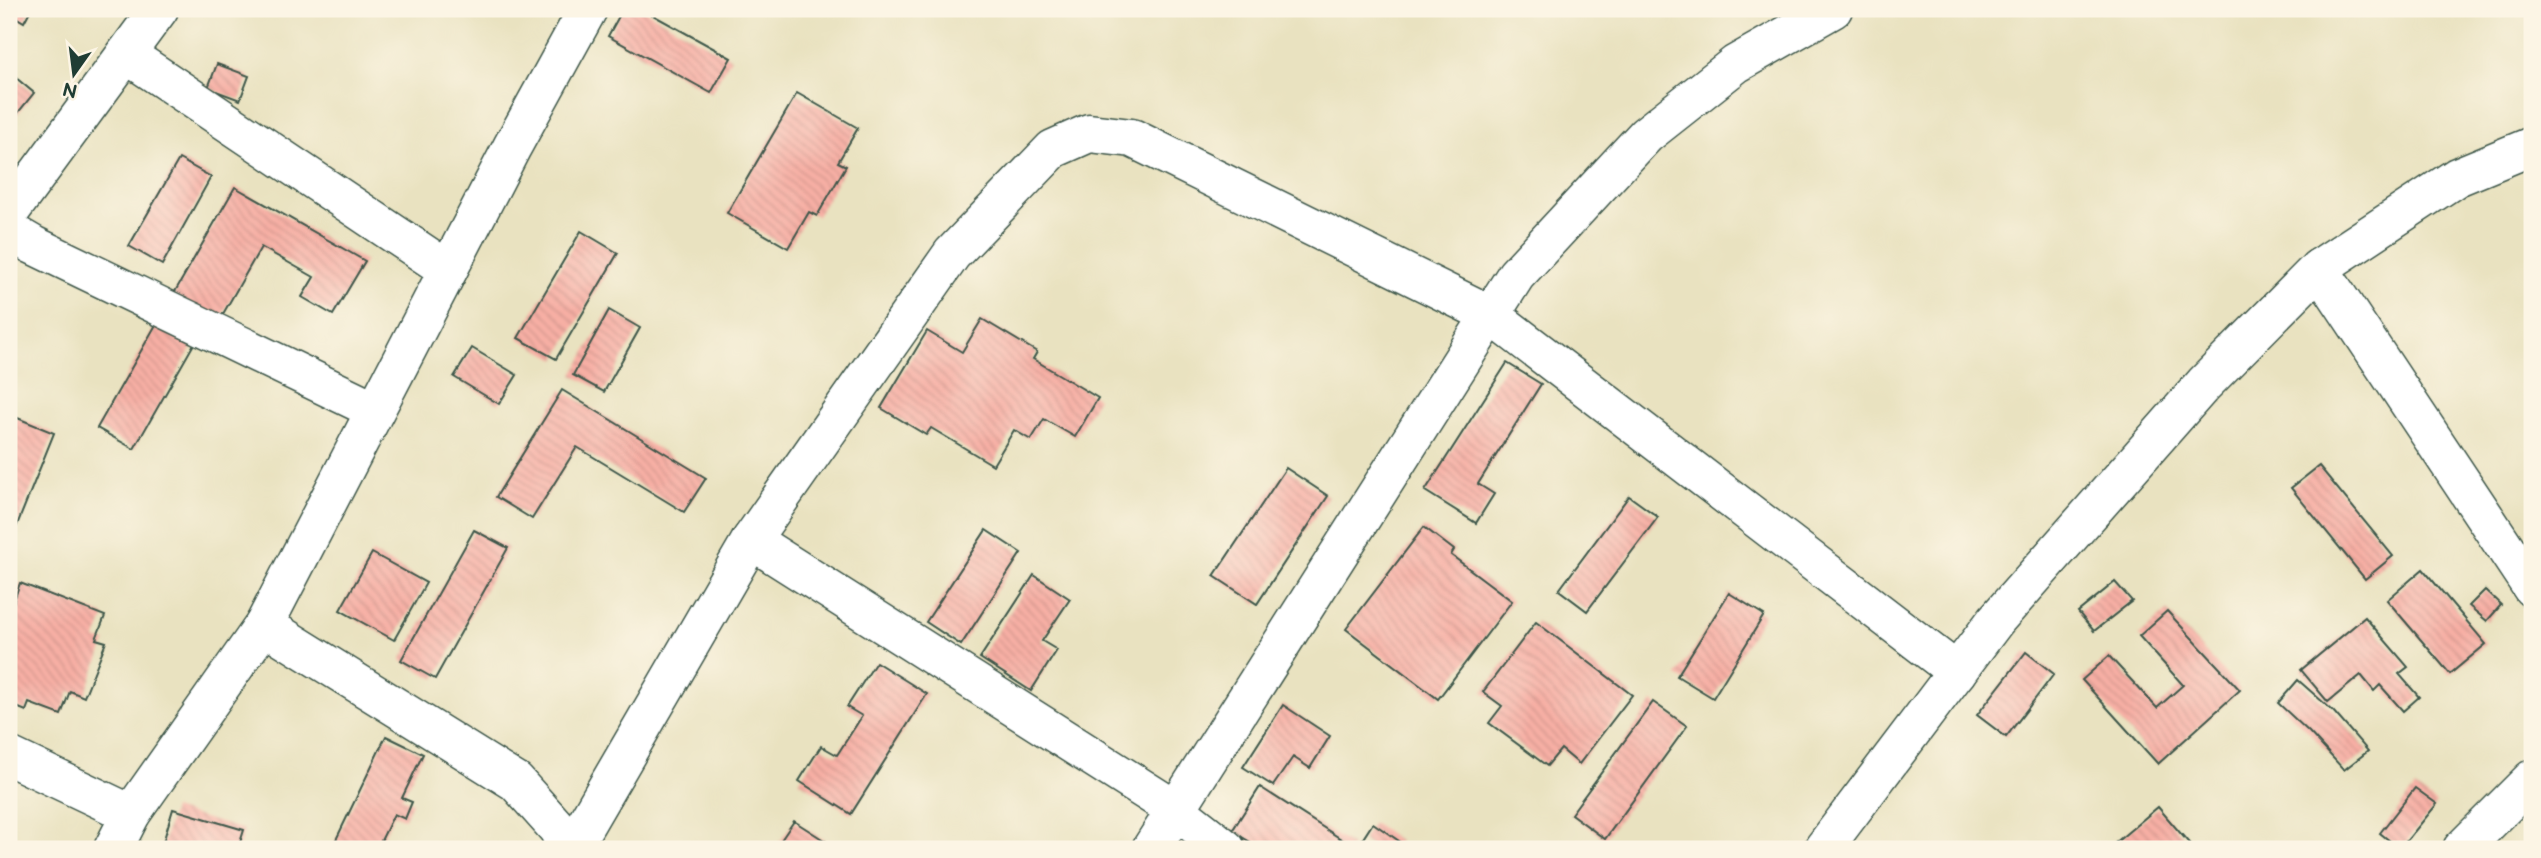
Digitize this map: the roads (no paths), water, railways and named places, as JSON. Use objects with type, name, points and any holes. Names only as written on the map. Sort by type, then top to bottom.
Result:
[{"type":"street","points":[[9,213],[159,9]]},
{"type":"street","points":[[113,849],[131,814],[264,625],[448,270],[588,9]]},
{"type":"street","points":[[1151,849],[1516,275],[1646,135],[1736,64],[1833,9]]},
{"type":"street","points":[[126,54],[448,270]]},
{"type":"street","points":[[569,849],[751,540],[952,254],[1053,149],[1089,133],[1132,138],[1491,315],[1956,672]]},
{"type":"street","points":[[1824,849],[1996,620],[2204,384],[2319,268],[2457,177],[2532,146]]},
{"type":"street","points":[[9,231],[375,410]]},
{"type":"street","points":[[2319,268],[2532,588]]},
{"type":"street","points":[[751,540],[1176,810],[1226,849]]},
{"type":"street","points":[[264,625],[516,782],[558,829],[569,849]]},
{"type":"street","points":[[9,756],[131,814]]},
{"type":"street","points":[[2462,849],[2532,779]]}]
